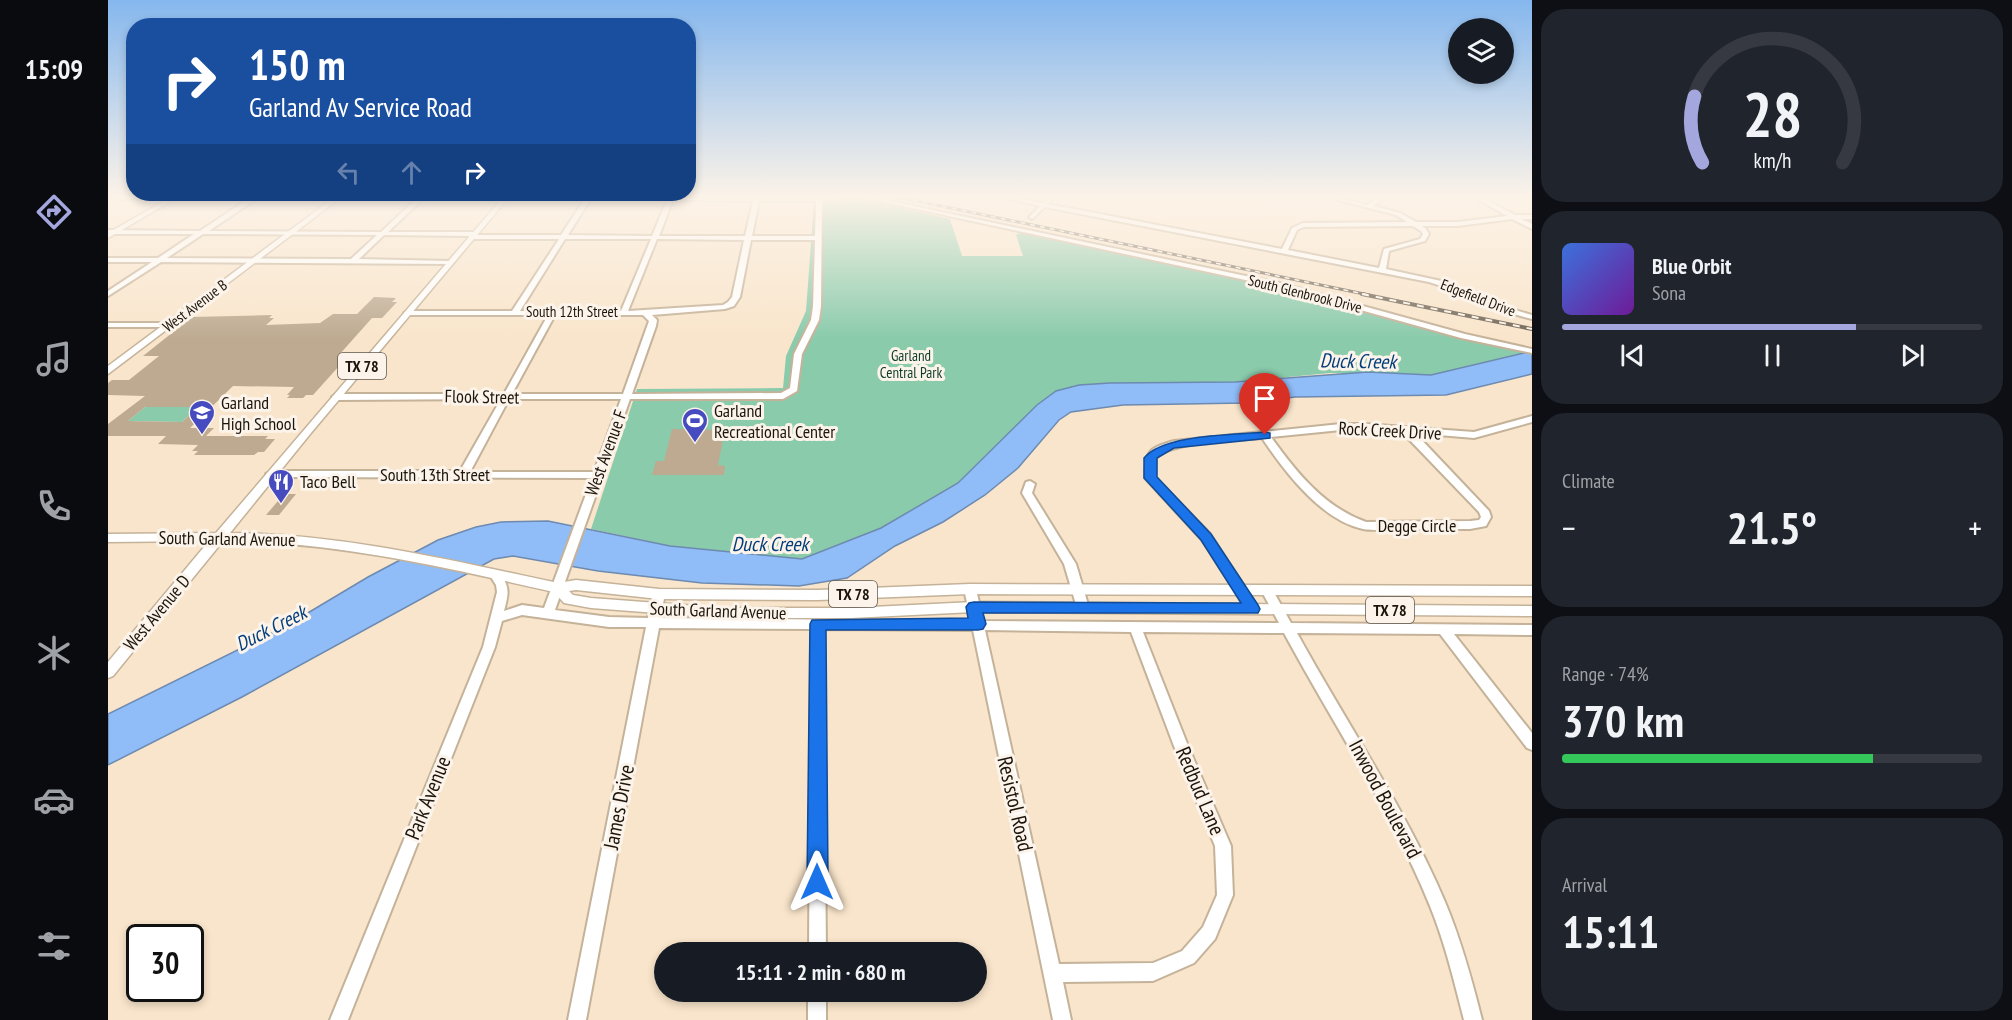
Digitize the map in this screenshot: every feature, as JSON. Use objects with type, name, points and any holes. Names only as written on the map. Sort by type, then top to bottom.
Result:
[{"type":"main road","name":"West Avenue B","points":[[108,371],[277,244]]},
{"type":"main road","name":"West Avenue D","points":[[108,672],[466,244]]},
{"type":"main road","name":"South Garland Avenue","points":[[108,538],[306,540],[386,552],[495,574],[556,592],[569,599],[655,616],[974,607],[1532,611]]},
{"type":"main road","name":"South Garland Avenue","points":[[556,592],[576,585],[660,594],[818,595],[970,589],[1532,591]]},
{"type":"street","points":[[108,294],[184,244]]},
{"type":"street","points":[[353,261],[371,244]]},
{"type":"street","points":[[515,312],[559,244]]},
{"type":"street","points":[[624,312],[652,244]]},
{"type":"street","name":"South 12th Street","points":[[408,313],[554,311],[645,313],[725,307],[735,301],[747,244]]},
{"type":"street","name":"Flook Street","points":[[336,397],[773,396],[791,393],[795,385],[798,354],[815,320],[818,244]]},
{"type":"street","name":"South Glenbrook Drive","points":[[1084,244],[1280,285],[1432,327],[1532,349]]},
{"type":"street","name":"Edgefield Drive","points":[[1247,244],[1450,285],[1499,309],[1532,317]]},
{"type":"street","points":[[1284,252],[1288,244]]},
{"type":"street","points":[[1382,271],[1386,250],[1410,244]]},
{"type":"street","points":[[108,260],[450,262]]},
{"type":"street","points":[[463,475],[554,311]]},
{"type":"street","name":"West Avenue F","points":[[556,592],[652,326],[653,320],[645,313]]},
{"type":"street","points":[[108,325],[170,325]]},
{"type":"street","name":"Rock Creek Drive","points":[[1252,609],[1206,537],[1150,478],[1151,458],[1157,451],[1172,445],[1352,427],[1474,435],[1529,423]]},
{"type":"street","name":"Degge Circle","points":[[1265,435],[1287,469],[1341,518],[1365,526],[1482,523],[1486,517],[1484,511],[1407,430]]},
{"type":"street","name":"South 13th Street","points":[[271,474],[598,476]]},
{"type":"street","points":[[1029,484],[1027,494],[1070,564],[1083,608]]},
{"type":"street","name":"Park Avenue","points":[[339,1020],[489,647],[504,592],[495,574]]},
{"type":"street","name":"Resistol Road","points":[[970,589],[1062,1020]]},
{"type":"street","name":"Inwood Boulevard","points":[[1267,590],[1392,805],[1424,873],[1457,956],[1473,1020]]},
{"type":"street","points":[[548,614],[556,592]]},
{"type":"street","name":"James Drive","points":[[578,1020],[660,594]]},
{"type":"street","points":[[496,618],[522,610],[609,622],[655,616],[818,624],[1532,630]]},
{"type":"street","points":[[817,942],[818,624]]},
{"type":"street","name":"Redbud Lane","points":[[1053,973],[1153,972],[1188,957],[1209,933],[1225,895],[1223,846],[1181,746],[1135,626]]},
{"type":"street","points":[[1443,629],[1532,744]]},
{"type":"street","points":[[817,1002],[817,1020]]},
{"type":"green space","name":"Garland Central Park","points":[[811,244],[958,244],[962,256],[1023,256],[1019,244],[1069,244],[1279,288],[1525,353],[1431,375],[1330,373],[1235,382],[1056,391],[1037,405],[958,483],[881,528],[802,559],[670,546],[591,529],[637,389],[783,388],[786,356],[806,311]]},
{"type":"green space","points":[[145,407],[197,407],[182,422],[128,421]]},
{"type":"water","points":[[1532,351],[1532,374],[1446,395],[1295,397],[1245,403],[1123,405],[1071,412],[1059,420],[1018,468],[985,495],[943,522],[895,546],[847,578],[799,586],[702,583],[598,571],[513,556],[494,559],[242,697],[108,765],[108,714],[286,626],[368,577],[438,540],[476,527],[501,522],[548,521],[670,546],[802,559],[881,528],[958,483],[1037,405],[1056,391],[1079,385],[1110,383],[1235,382],[1368,372],[1431,375]]},
{"type":"building","name":"Garland High School","points":[[374,297],[396,298],[392,302],[397,302],[382,318],[372,318],[339,355],[349,355],[313,395],[306,395],[303,398],[287,398],[294,387],[233,386],[190,428],[214,428],[206,436],[268,436],[265,439],[275,439],[264,452],[254,455],[194,455],[198,451],[192,451],[198,445],[158,444],[166,436],[108,436],[108,424],[145,396],[108,395],[108,383],[112,380],[129,380],[159,356],[143,356],[192,317],[272,315],[269,318],[274,318],[266,325],[320,323],[333,314],[357,314]],"holes":[[[145,407],[197,407],[182,422],[128,421]]]},
{"type":"building","name":"Garland Recreational Center","points":[[672,429],[725,430],[718,465],[725,466],[724,475],[652,475],[656,461],[664,461]]},
{"type":"building","name":"Taco Bell","points":[[284,494],[296,494],[279,515],[266,515]]},
{"type":"railway","points":[[1122,244],[1369,295]]},
{"type":"railway","points":[[1362,294],[1532,329]]},
{"type":"place","name":"Garland High School","points":[[202,436]]},
{"type":"place","name":"Garland Recreational Center","points":[[695,444]]},
{"type":"place","name":"Taco Bell","points":[[281,505]]},
{"type":"route","points":[[817,882],[818,624],[978,624],[974,607],[1252,609],[1206,537],[1150,478],[1149,471],[1151,458],[1157,451],[1172,445],[1265,435]]},
{"type":"water label","name":"Duck Creek","points":[[1358,361]]},
{"type":"water label","name":"Duck Creek","points":[[770,544]]},
{"type":"water label","name":"Duck Creek","points":[[271,628]]}]
